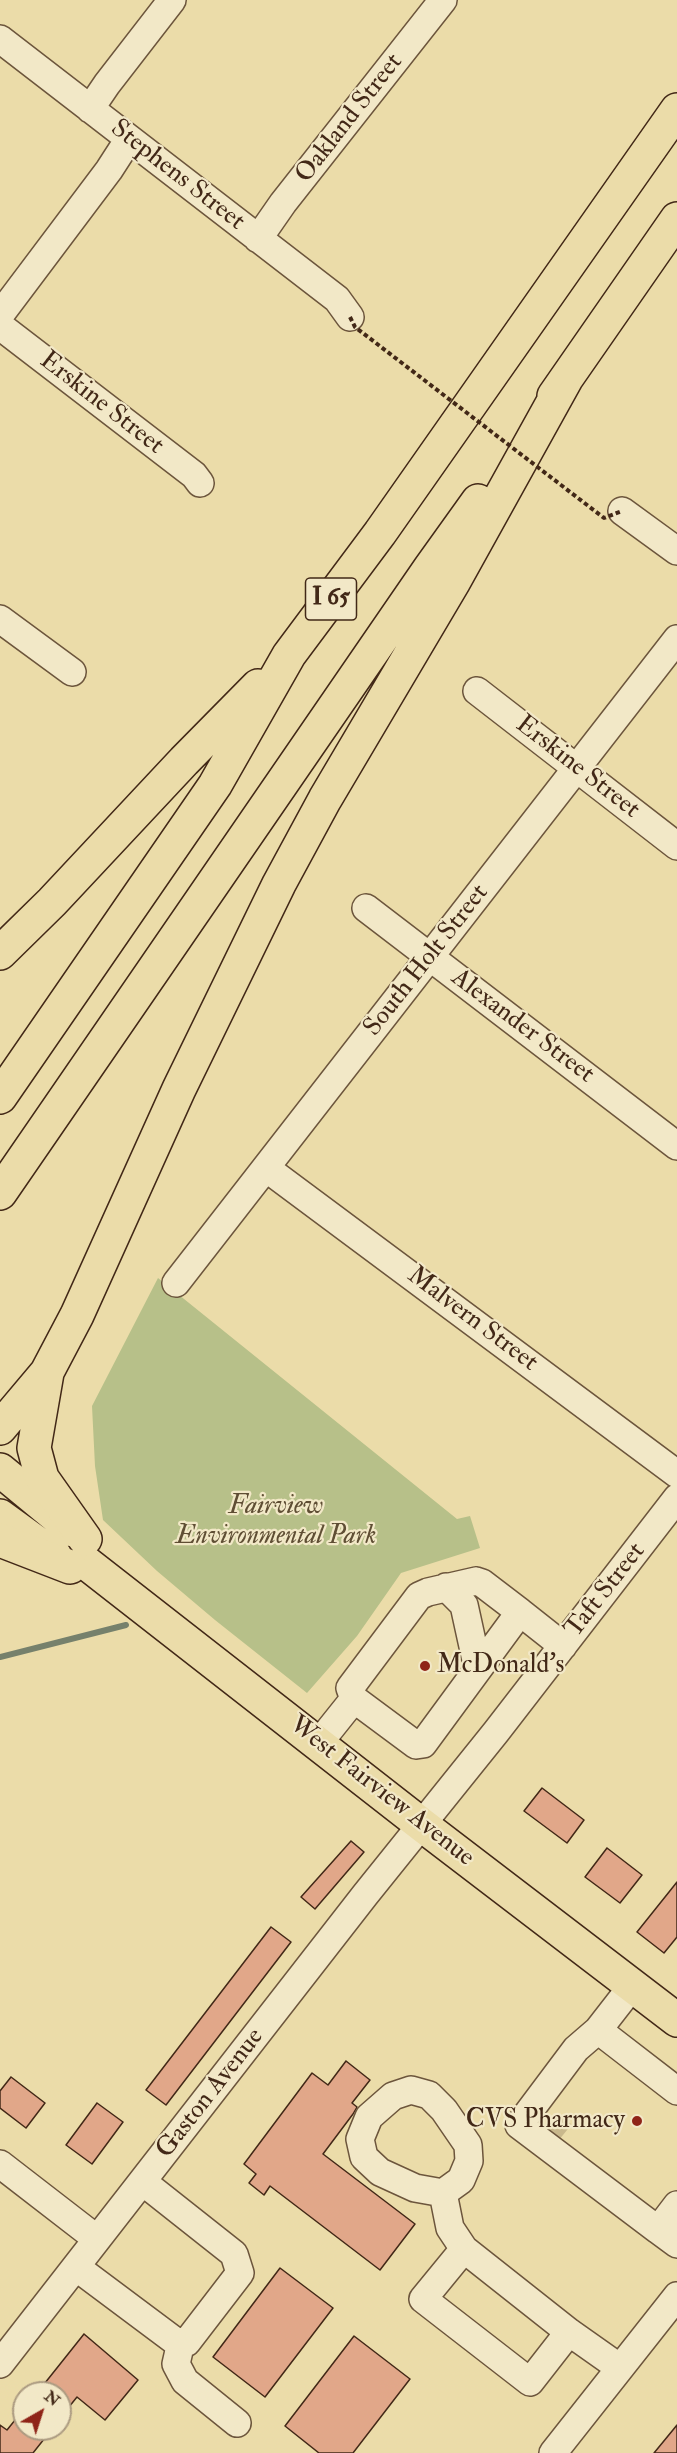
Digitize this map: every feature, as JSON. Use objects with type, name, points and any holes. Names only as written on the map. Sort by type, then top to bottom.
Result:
[{"type":"main road","name":"I 65","points":[[0,1097],[214,785],[289,654],[380,532],[677,110]]},
{"type":"main road","name":"I 65","points":[[0,1193],[430,568],[566,379],[677,219]]},
{"type":"main road","points":[[0,1428],[47,1372],[77,1315],[179,1089],[279,884],[325,799],[454,581],[566,379]]},
{"type":"main road","points":[[0,953],[52,902],[184,761],[289,654]]},
{"type":"main road","points":[[47,1372],[34,1448],[42,1478],[80,1556]]},
{"type":"main road","name":"West Fairview Avenue","points":[[0,1470],[80,1556],[422,1825],[677,2020]]},
{"type":"main road","name":"West Fairview Avenue","points":[[0,1516],[80,1556]]},
{"type":"main road","points":[[0,1540],[80,1556]]},
{"type":"street","points":[[90,109],[172,0]]},
{"type":"street","name":"Oakland Street","points":[[258,239],[283,203],[443,0]]},
{"type":"street","name":"Stephens Street","points":[[0,39],[337,300],[350,317]]},
{"type":"street","points":[[0,315],[109,170],[129,139]]},
{"type":"street","name":"Erskine Street","points":[[0,326],[194,475],[200,483]]},
{"type":"street","points":[[622,511],[677,551]]},
{"type":"street","points":[[0,618],[72,672]]},
{"type":"street","name":"South Holt Street","points":[[176,1283],[677,639]]},
{"type":"street","name":"Erskine Street","points":[[477,691],[677,846]]},
{"type":"street","name":"Alexander Street","points":[[366,908],[677,1146]]},
{"type":"street","name":"Malvern Street","points":[[266,1168],[677,1474]]},
{"type":"street","name":"Taft Street","points":[[422,1825],[677,1498]]},
{"type":"street","points":[[520,1612],[423,1744],[416,1745],[354,1699],[350,1688],[419,1596],[446,1587],[476,1581],[482,1583],[520,1612],[563,1647]]},
{"type":"street","points":[[446,1587],[464,1605],[478,1669]]},
{"type":"street","points":[[318,1744],[354,1699]]},
{"type":"street","name":"Gaston Avenue","points":[[0,2364],[422,1825]]},
{"type":"street","points":[[519,2125],[576,2049],[598,2030],[633,1985]]},
{"type":"street","points":[[598,2030],[677,2091]]},
{"type":"street","points":[[519,2125],[544,2120],[573,2142],[581,2172]]},
{"type":"street","points":[[519,2125],[667,2237],[677,2205]]},
{"type":"street","points":[[0,2164],[98,2239]]},
{"type":"street","points":[[76,2267],[175,2341],[188,2342],[240,2273],[234,2254],[142,2182]]},
{"type":"street","points":[[443,2193],[450,2228],[464,2249],[569,2332],[620,2368]]},
{"type":"street","points":[[464,2249],[423,2299],[530,2382],[569,2332]]},
{"type":"street","points":[[553,2453],[620,2368],[674,2305]]},
{"type":"street","points":[[181,2342],[176,2364],[185,2381],[237,2423]]},
{"type":"path","points":[[350,317],[355,327],[604,518],[622,511]]},
{"type":"green space","name":"Fairview Environmental Park","points":[[158,1278],[457,1519],[470,1516],[480,1548],[401,1573],[357,1636],[307,1693],[157,1571],[103,1520],[95,1466],[92,1406]]},
{"type":"building","points":[[542,1788],[584,1820],[567,1843],[524,1811]]},
{"type":"building","points":[[351,1841],[364,1852],[315,1909],[301,1897]]},
{"type":"building","points":[[607,1848],[642,1875],[620,1903],[585,1877]]},
{"type":"building","points":[[677,1882],[677,1937],[664,1953],[637,1932]]},
{"type":"building","points":[[271,1927],[291,1942],[166,2105],[146,2090]]},
{"type":"building","points":[[346,2061],[370,2080],[352,2103],[357,2107],[353,2114],[323,2154],[415,2224],[380,2270],[270,2186],[264,2195],[249,2183],[256,2174],[244,2164],[312,2073],[328,2085]]},
{"type":"building","points":[[11,2077],[45,2103],[26,2128],[0,2108],[0,2091]]},
{"type":"building","points":[[97,2103],[123,2122],[92,2164],[66,2145]]},
{"type":"building","points":[[280,2268],[333,2308],[265,2397],[213,2357]]},
{"type":"building","points":[[84,2334],[138,2380],[105,2420],[77,2397],[72,2403],[72,2381],[47,2381]]},
{"type":"building","points":[[354,2336],[410,2379],[353,2453],[319,2453],[285,2426]]},
{"type":"building","points":[[12,2424],[12,2441],[42,2441],[33,2453],[0,2453],[0,2425],[7,2430]]},
{"type":"building","points":[[677,2425],[677,2453],[654,2453]]},
{"type":"waterway","points":[[0,1657],[126,1625]]},
{"type":"tunnel","points":[[552,2126],[563,2135]]},
{"type":"place","name":"McDonald's","points":[[425,1666]]},
{"type":"place","name":"CVS Pharmacy","points":[[637,2121]]}]
